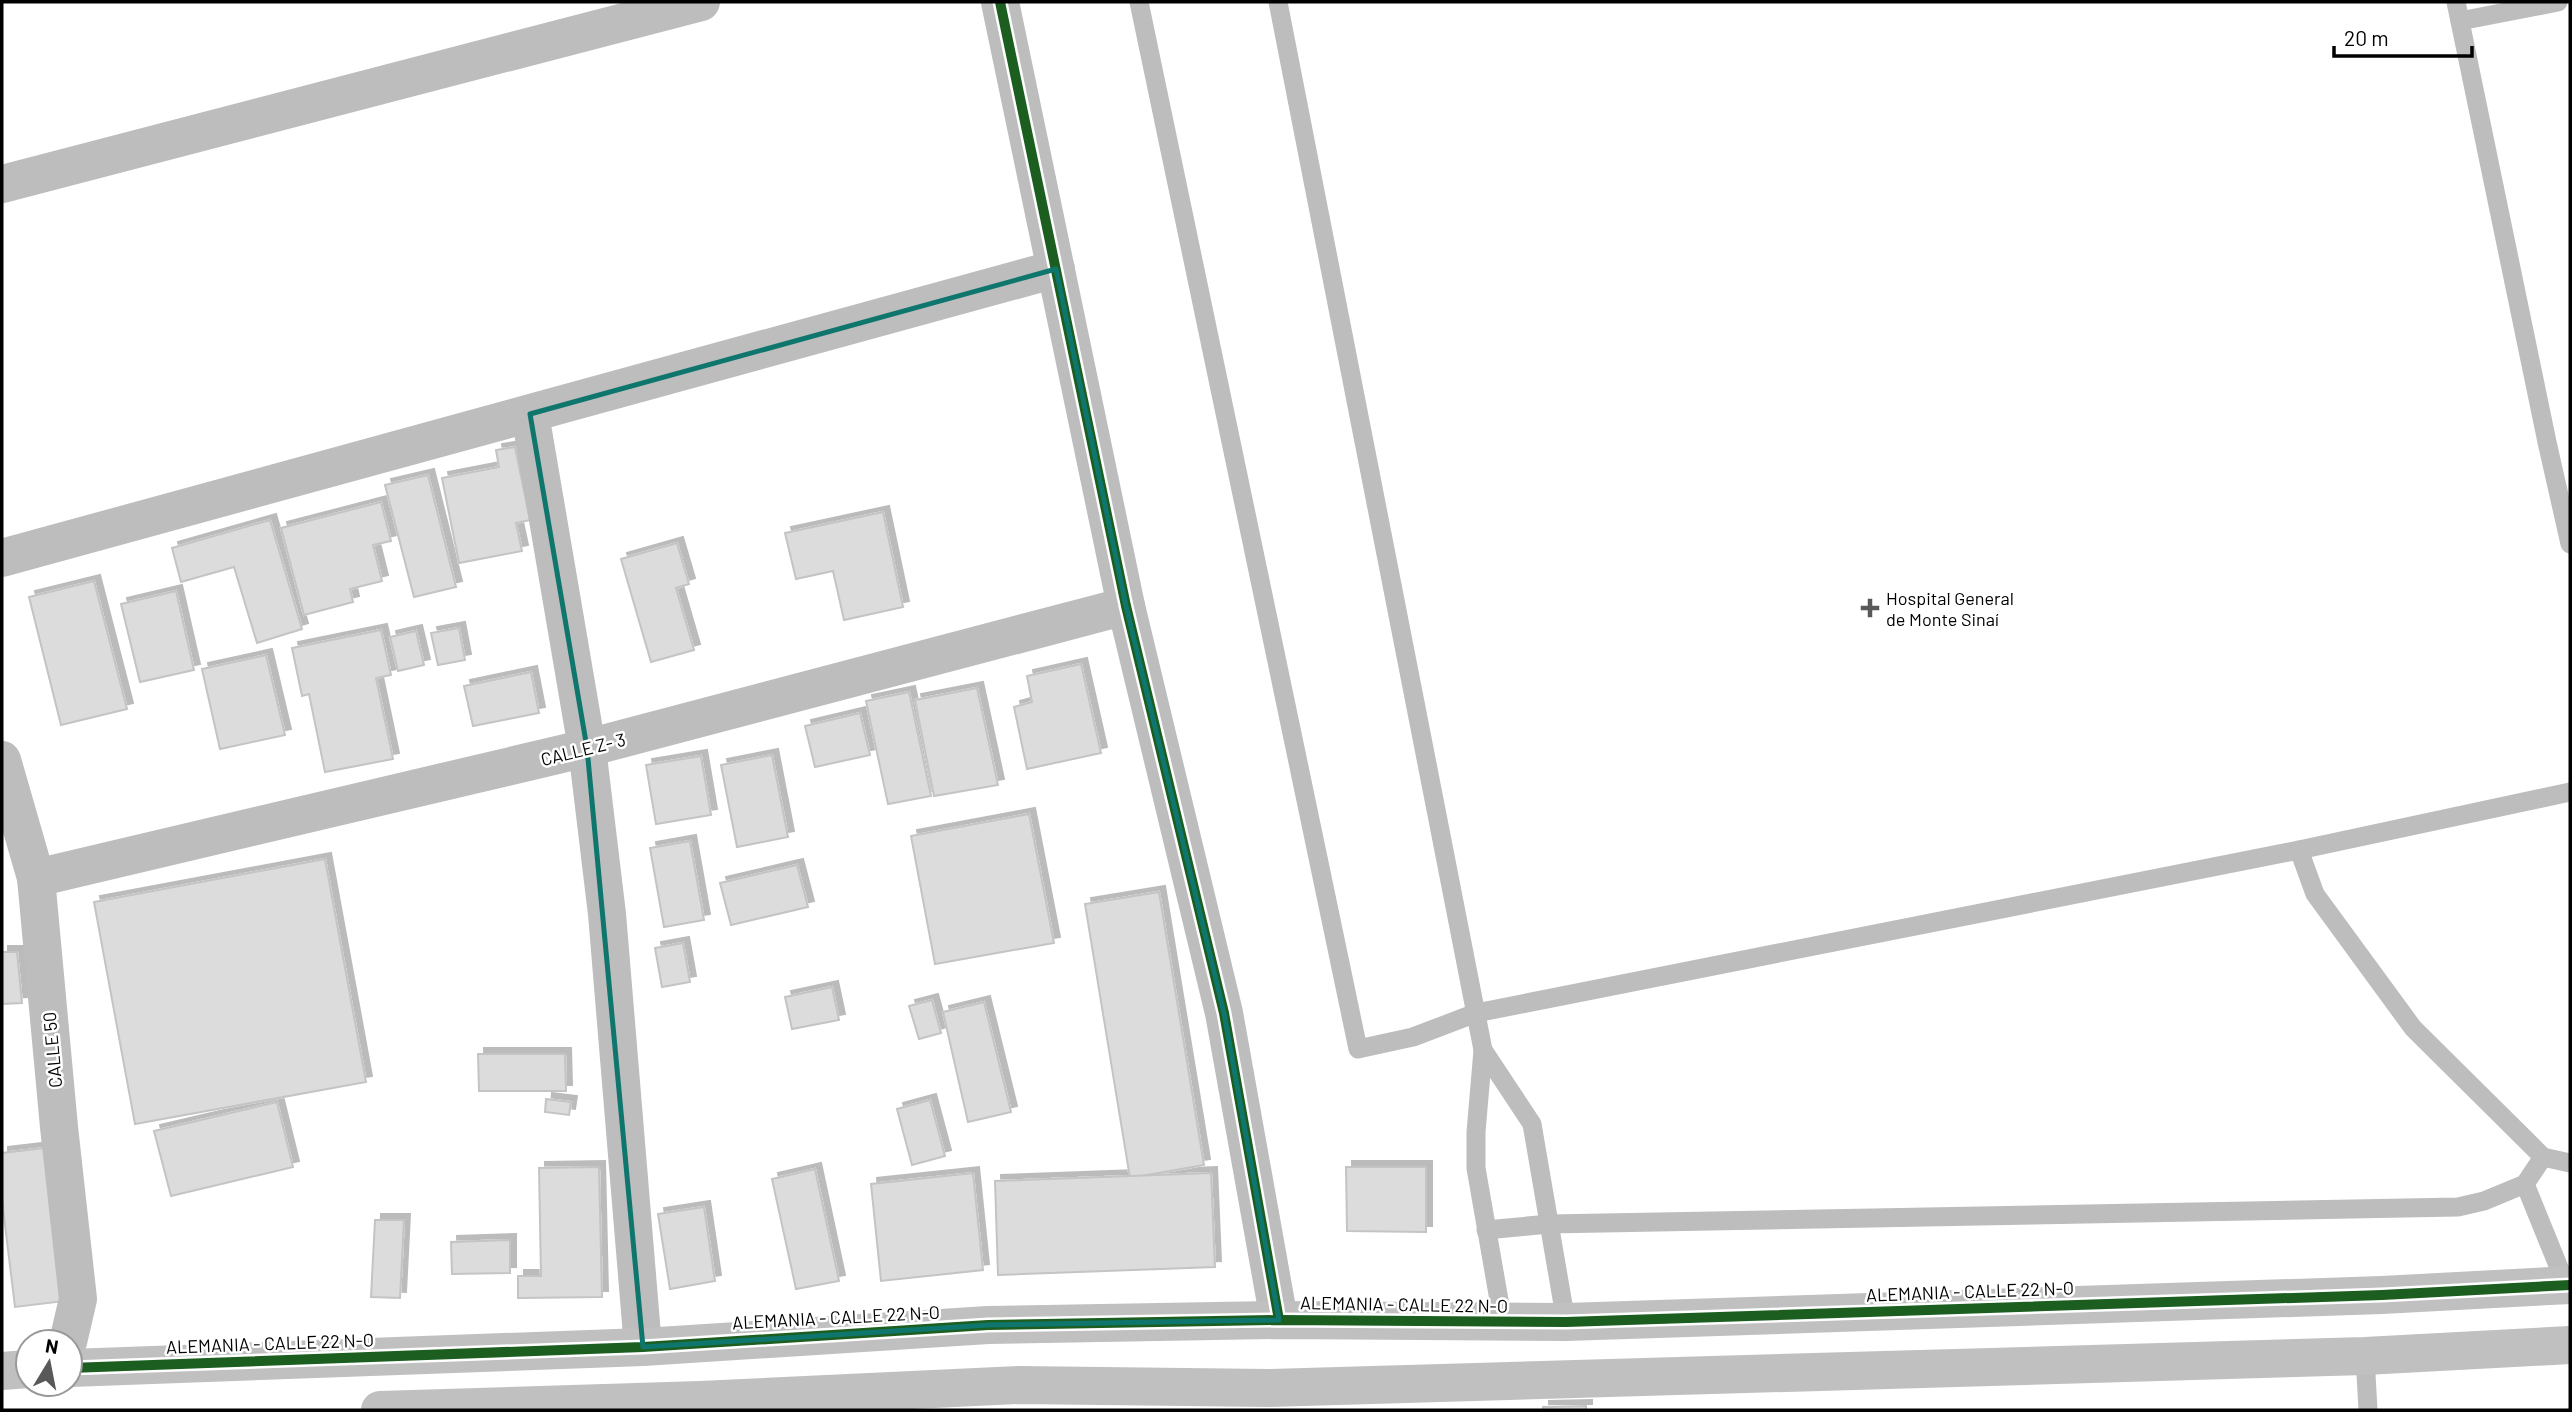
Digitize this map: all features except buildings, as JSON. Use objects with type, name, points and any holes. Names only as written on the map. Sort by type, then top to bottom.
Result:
[{"type":"street","points":[[2,184],[701,2]]},
{"type":"street","points":[[1000,2],[1126,606],[1224,1013],[1279,1321]]},
{"type":"street","points":[[2,558],[1056,269]]},
{"type":"street","points":[[530,414],[587,748],[607,914],[643,1346]]},
{"type":"street","name":"CALLE Z- 3","points":[[36,878],[587,748],[1126,606]]},
{"type":"street","name":"CALLE 50","points":[[2,760],[36,878],[78,1299],[71,1328]]},
{"type":"street","name":"ALEMANIA - CALLE 22 N-O","points":[[84,1367],[643,1346],[988,1325],[1279,1321],[1566,1322],[2368,1296],[2568,1285]]},
{"type":"street","points":[[380,1410],[700,1405],[1019,1385],[1268,1388],[2365,1356],[2570,1345]]},
{"type":"lane","points":[[1139,2],[1358,1049],[1413,1037],[1476,1013],[2299,850],[2570,792]]},
{"type":"lane","points":[[1278,2],[1483,1049],[1476,1132],[1476,1168],[1503,1323]]},
{"type":"lane","points":[[2456,2],[2570,544]]},
{"type":"lane","points":[[2460,21],[2558,2]]},
{"type":"lane","points":[[2299,850],[2315,894],[2413,1028],[2543,1157],[2570,1163]]},
{"type":"lane","points":[[1483,1049],[1532,1125],[1566,1322]]},
{"type":"lane","points":[[1486,1230],[1549,1224],[2458,1207],[2484,1201],[2525,1184],[2543,1157]]},
{"type":"lane","points":[[2525,1184],[2568,1285]]},
{"type":"lane","points":[[2365,1356],[2368,1410]]},
{"type":"highlighted area","points":[[1056,269],[1126,606],[1224,1013],[1279,1320],[988,1325],[643,1347],[587,748],[530,414]]},
{"type":"cycle path","points":[[1000,2],[1126,606],[1224,1013],[1279,1320]]},
{"type":"cycle path","points":[[84,1367],[643,1347],[988,1325],[1279,1320],[1566,1322],[2382,1295],[2570,1285]]},
{"type":"place","name":"Hospital General de Monte Sinaí","points":[[1870,608]]}]
